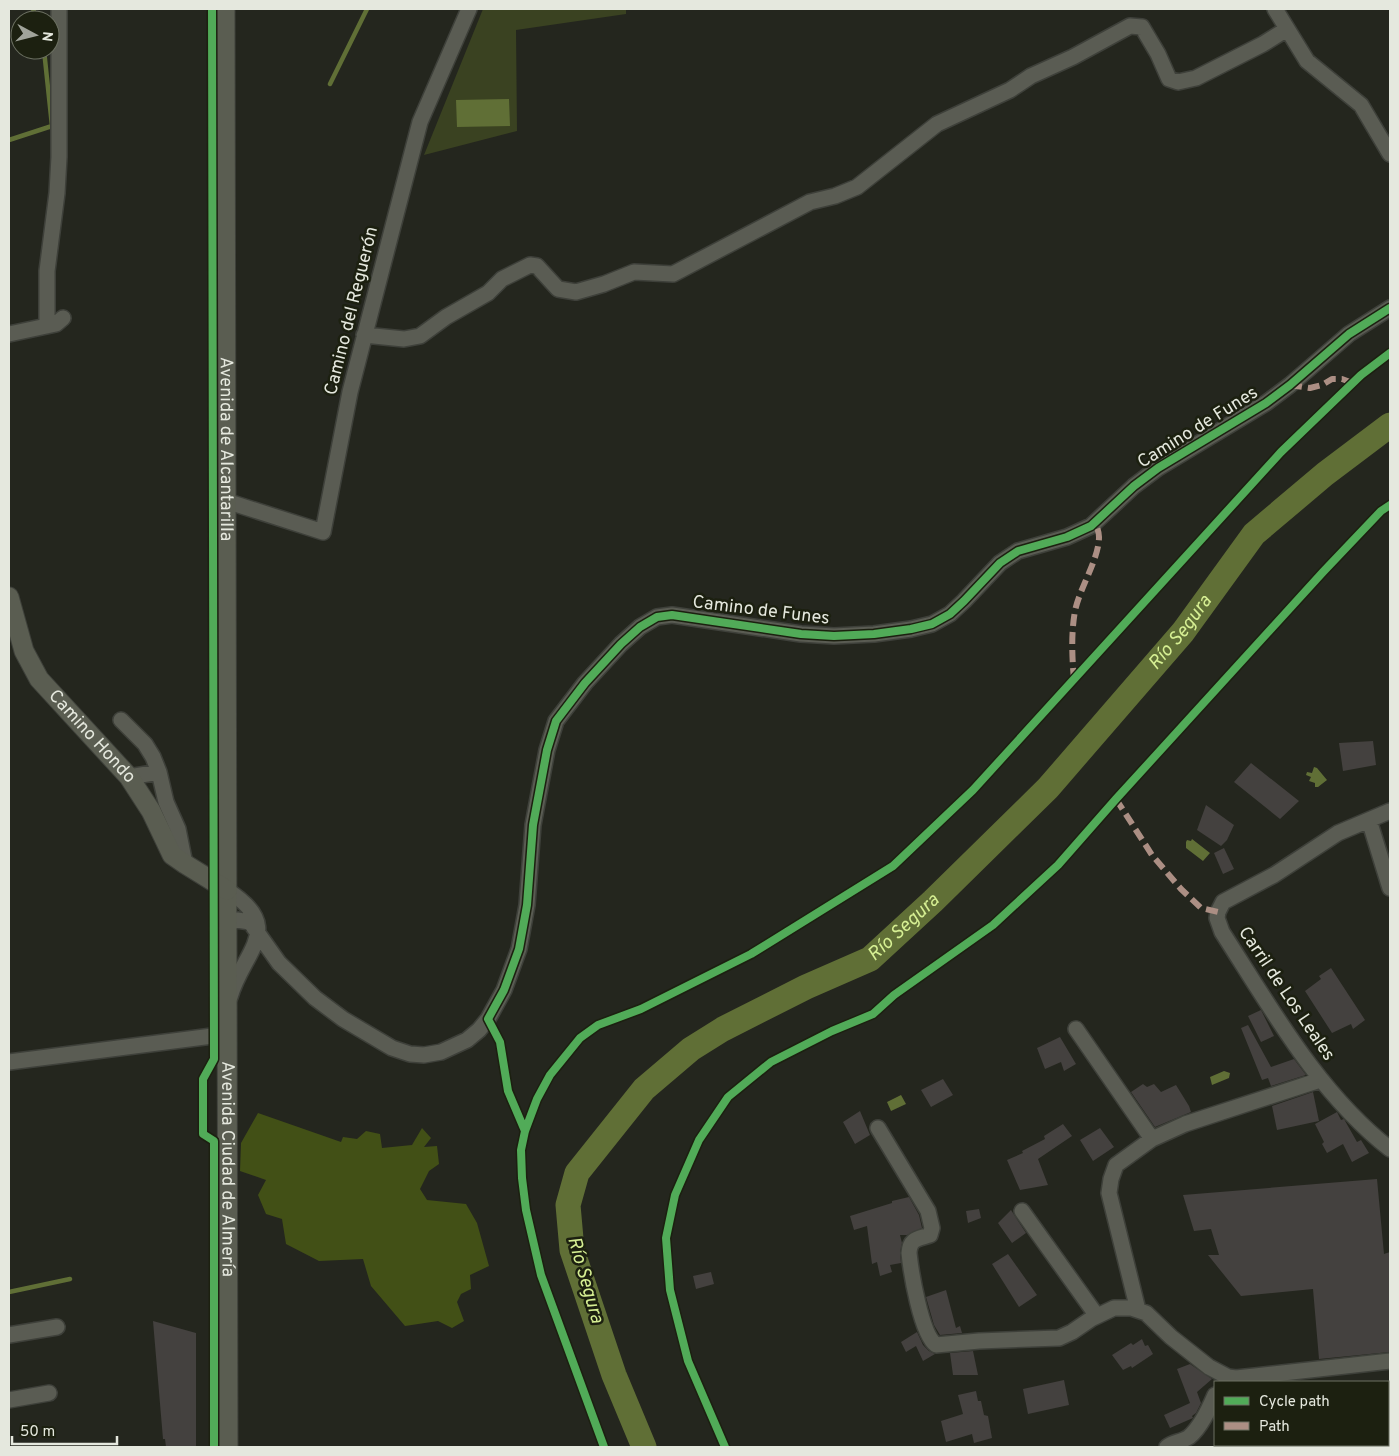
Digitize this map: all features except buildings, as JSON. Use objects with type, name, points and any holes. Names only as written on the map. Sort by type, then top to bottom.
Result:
[{"type":"main road","name":"Avenida de Alcantarilla","points":[[226,9],[227,890]]},
{"type":"main road","name":"Camino Hondo","points":[[9,598],[24,651],[33,670],[47,689],[129,777],[151,812],[172,855],[227,890]]},
{"type":"main road","points":[[187,865],[201,866],[210,863],[219,856],[227,842]]},
{"type":"main road","name":"Avenida Ciudad de Almería","points":[[227,890],[228,1447]]},
{"type":"street","points":[[47,326],[47,271],[59,157],[59,9]]},
{"type":"street","name":"Camino del Reguerón","points":[[226,501],[323,532],[350,392],[420,122],[469,9]]},
{"type":"street","points":[[1274,9],[1307,61],[1361,104],[1390,154]]},
{"type":"street","points":[[364,335],[404,339],[420,336],[446,317],[488,293],[502,280],[530,264],[538,266],[558,289],[576,292],[604,284],[634,272],[673,274],[810,202],[835,196],[857,187],[937,124],[1010,90],[1031,76],[1073,57],[1130,26],[1142,27],[1158,54],[1169,79],[1178,82],[1196,78],[1287,30]]},
{"type":"street","name":"Camino de Funes","points":[[257,931],[279,963],[298,983],[343,1019],[392,1048],[410,1054],[424,1055],[440,1052],[467,1040],[479,1030],[492,1012],[504,990],[519,949],[527,905],[533,825],[548,750],[556,721],[585,683],[621,644],[640,627],[657,617],[672,615],[801,634],[834,636],[874,634],[932,624],[950,614],[1000,563],[1018,551],[1067,537],[1090,526],[1142,480],[1187,450],[1266,403],[1290,386],[1348,334],[1390,308]]},
{"type":"street","points":[[9,334],[56,324],[63,318]]},
{"type":"street","points":[[121,720],[145,744],[153,757],[159,772],[166,802],[178,829],[187,865]]},
{"type":"street","points":[[129,777],[159,772]]},
{"type":"street","name":"Carril de Los Leales","points":[[1390,811],[1338,833],[1274,875],[1223,902],[1217,918],[1222,932],[1320,1080],[1355,1118],[1390,1149]]},
{"type":"street","points":[[1369,820],[1390,888]]},
{"type":"street","points":[[227,890],[244,902],[253,912],[257,931],[254,948],[240,971],[228,1006]]},
{"type":"street","points":[[227,924],[233,920],[246,920],[257,931]]},
{"type":"street","points":[[240,971],[250,964],[261,960],[279,963]]},
{"type":"street","points":[[1076,1029],[1152,1139]]},
{"type":"street","points":[[9,1062],[228,1034]]},
{"type":"street","points":[[1138,1310],[1109,1193],[1116,1165],[1152,1139],[1185,1124],[1320,1080]]},
{"type":"street","points":[[878,1128],[919,1193],[932,1220],[930,1235],[914,1240],[910,1246],[909,1253],[917,1304],[933,1343],[939,1346],[979,1341],[1058,1338],[1114,1308],[1131,1308],[1146,1313],[1171,1337],[1209,1367],[1233,1380],[1390,1361]]},
{"type":"street","points":[[1022,1211],[1097,1316]]},
{"type":"street","points":[[9,1335],[57,1327]]},
{"type":"street","points":[[9,1400],[49,1393]]},
{"type":"street","points":[[1167,1447],[1170,1444],[1188,1438],[1195,1431],[1214,1397]]},
{"type":"shaded area","points":[[483,9],[626,9],[626,14],[516,30],[517,131],[424,155]]},
{"type":"shaded area","points":[[509,99],[510,126],[457,127],[456,100]]},
{"type":"shaded area","points":[[1314,767],[1327,780],[1318,787],[1315,787],[1315,783],[1309,781],[1311,777],[1306,775],[1307,772],[1312,773]]},
{"type":"shaded area","points":[[1192,839],[1210,853],[1203,861],[1186,848],[1187,840],[1191,841]]},
{"type":"shaded area","points":[[1224,1071],[1230,1073],[1229,1078],[1212,1085],[1210,1077]]},
{"type":"shaded area","points":[[901,1095],[906,1104],[891,1111],[887,1102]]},
{"type":"shaded area","points":[[258,1113],[341,1142],[343,1137],[357,1139],[366,1131],[380,1134],[382,1148],[412,1145],[422,1128],[431,1138],[424,1147],[437,1146],[439,1164],[429,1171],[420,1189],[427,1200],[466,1204],[477,1223],[489,1266],[470,1275],[471,1289],[461,1294],[457,1302],[464,1321],[452,1328],[438,1321],[405,1326],[371,1286],[363,1259],[319,1261],[286,1244],[282,1219],[266,1214],[258,1195],[266,1180],[240,1171],[241,1143]]},
{"type":"waterway","points":[[330,84],[367,9]]},
{"type":"waterway","points":[[9,140],[52,126],[45,60]]},
{"type":"waterway","name":"Río Segura","points":[[644,1447],[614,1375],[572,1250],[568,1205],[577,1173],[644,1089],[691,1049],[723,1029],[806,987],[870,959],[933,901],[1048,788],[1183,632],[1254,534],[1325,474],[1390,425]]},
{"type":"waterway","points":[[9,1292],[70,1279]]},
{"type":"marked path","points":[[1290,385],[1310,388],[1322,385],[1332,379],[1342,379],[1353,383]]},
{"type":"marked path","points":[[1074,680],[1072,645],[1075,611],[1098,546],[1099,535],[1095,522]]},
{"type":"marked path","points":[[1116,799],[1152,855],[1181,889],[1201,908],[1218,912]]},
{"type":"cycle path","points":[[212,9],[214,1059],[203,1079],[203,1134],[214,1141],[214,1447]]},
{"type":"cycle path","points":[[525,1131],[508,1091],[500,1042],[488,1019],[504,990],[519,949],[527,905],[533,825],[547,750],[556,721],[585,683],[621,644],[640,627],[657,617],[672,615],[801,634],[834,636],[874,634],[932,624],[950,614],[1000,563],[1018,551],[1067,537],[1091,526],[1134,486],[1158,468],[1266,403],[1290,385],[1349,334],[1390,308]]},
{"type":"cycle path","points":[[604,1447],[541,1275],[526,1210],[521,1150],[525,1131],[537,1099],[550,1075],[580,1038],[598,1025],[641,1009],[751,954],[893,866],[973,790],[1281,452],[1361,375],[1390,353]]},
{"type":"cycle path","points":[[725,1447],[688,1361],[670,1290],[666,1238],[675,1195],[699,1140],[728,1097],[771,1062],[832,1031],[873,1014],[894,995],[993,925],[1058,865],[1323,572],[1381,511],[1390,505]]}]
